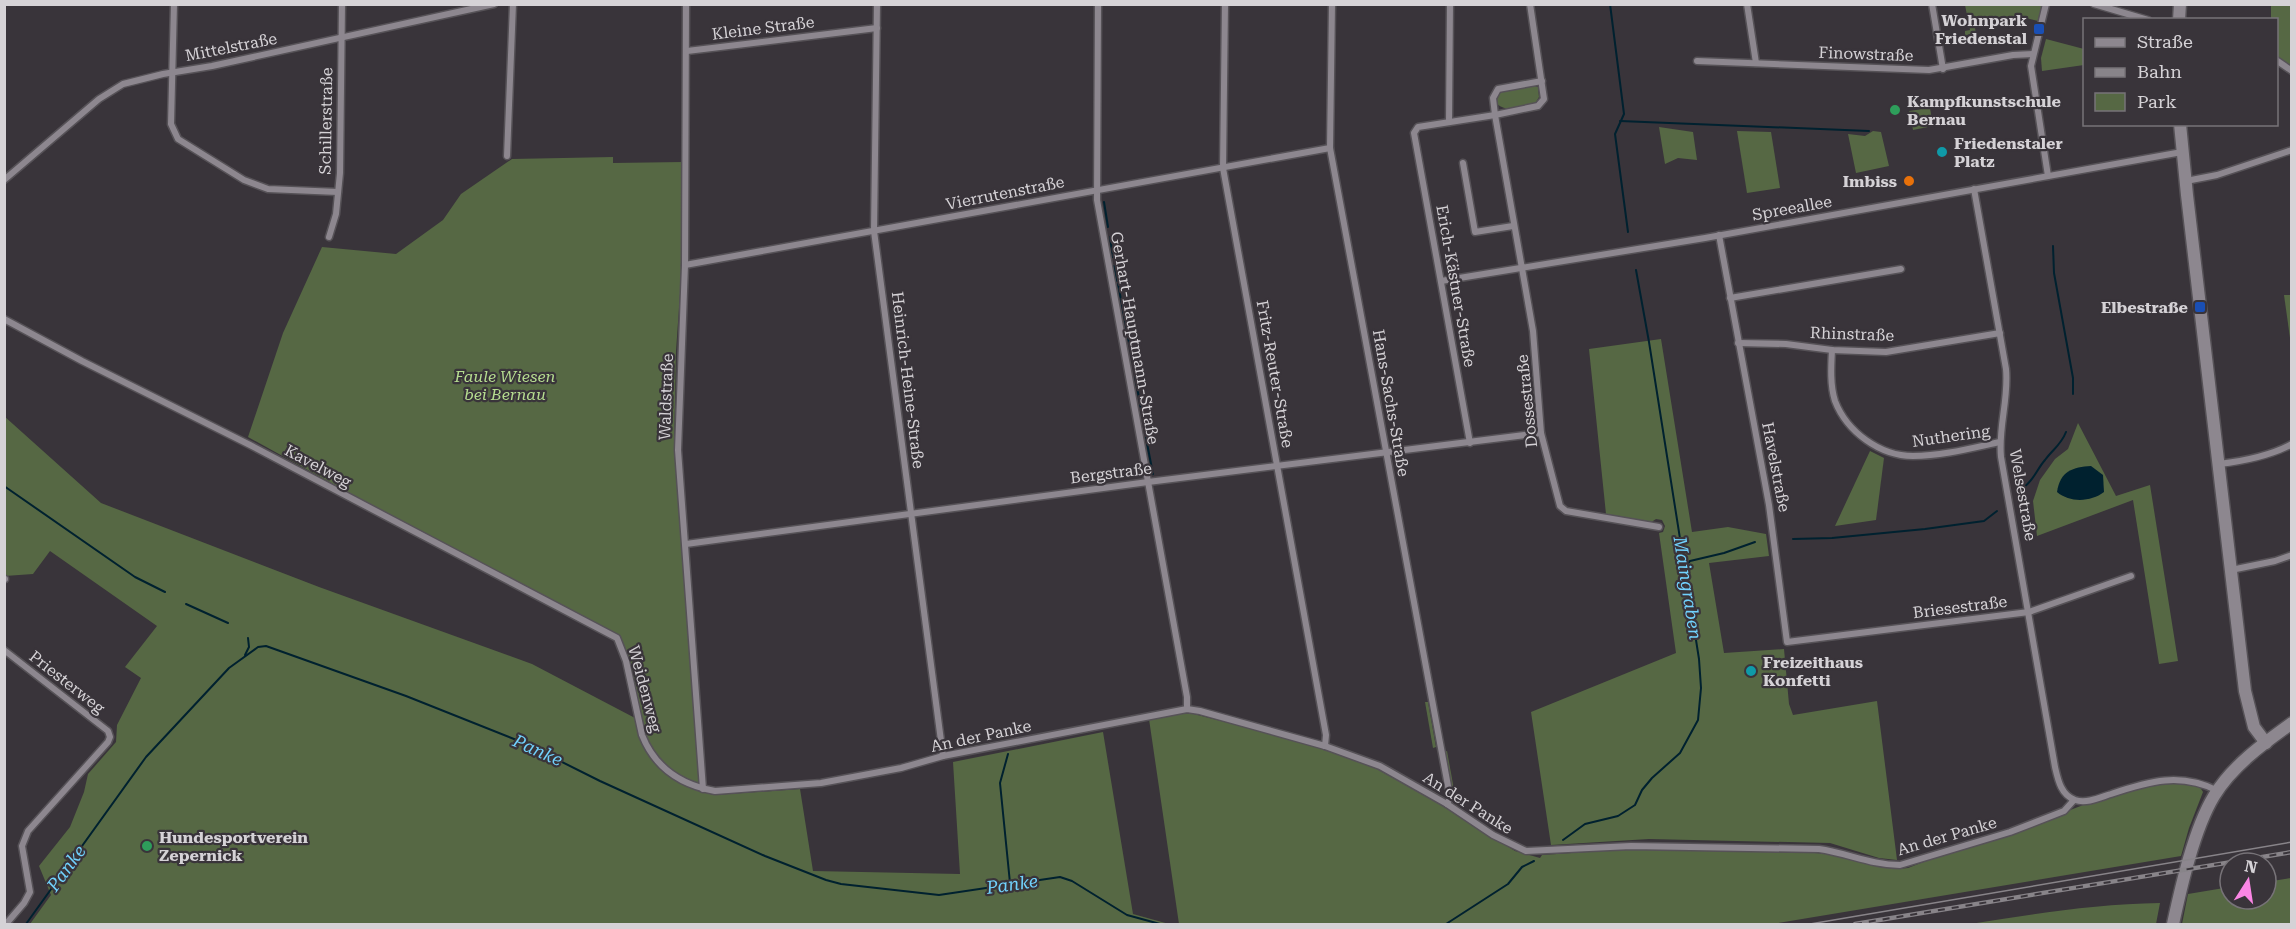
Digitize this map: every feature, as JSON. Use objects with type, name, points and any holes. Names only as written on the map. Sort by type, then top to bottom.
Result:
[{"type":"street","points":[[174,4],[171,124],[178,139],[244,180],[268,189],[338,192]]},
{"type":"street","name":"Schillerstraße","points":[[329,237],[336,214],[338,192],[342,4]]},
{"type":"street","name":"Mittelstraße","points":[[4,180],[111,91],[137,80],[341,39],[494,4]]},
{"type":"street","points":[[507,156],[513,4]]},
{"type":"street","name":"Waldstraße","points":[[686,4],[684,265],[678,450],[703,789]]},
{"type":"street","name":"Heinrich-Heine-Straße","points":[[878,4],[874,231],[929,634],[943,756]]},
{"type":"street","name":"Gerhart-Hauptmann-Straße","points":[[1098,4],[1096,189],[1187,697],[1187,709]]},
{"type":"street","name":"Fritz-Reuter-Straße","points":[[1226,4],[1223,168],[1326,735],[1325,746]]},
{"type":"street","name":"Hans-Sachs-Straße","points":[[1332,4],[1330,148],[1448,786],[1450,798],[1447,804]]},
{"type":"street","points":[[1450,4],[1449,122],[1495,115],[1541,104],[1544,96],[1530,4]]},
{"type":"street","points":[[1747,4],[1756,63]]},
{"type":"street","points":[[1932,4],[1943,69]]},
{"type":"street","points":[[2046,4],[2032,54],[2031,75],[2048,176]]},
{"type":"street","points":[[2094,4],[2141,18]]},
{"type":"street","name":"Kleine Straße","points":[[687,51],[877,28]]},
{"type":"street","name":"Finowstraße","points":[[1697,61],[1929,70],[2013,55],[2032,54]]},
{"type":"street","points":[[2278,62],[2292,70]]},
{"type":"street","name":"Dossestraße","points":[[1542,81],[1498,89],[1493,98],[1513,226],[1533,331],[1541,433],[1560,506],[1566,511],[1659,527]]},
{"type":"street","name":"Erich-Kästner-Straße","points":[[1449,122],[1418,127],[1414,133],[1470,443]]},
{"type":"street","points":[[2180,126],[2218,465],[2250,714],[2254,727],[2266,743]]},
{"type":"street","name":"Vierrutenstraße","points":[[684,265],[1330,148]]},
{"type":"street","points":[[2185,181],[2217,175],[2292,150]]},
{"type":"street","name":"Spreeallee","points":[[1442,281],[1719,235],[2182,152]]},
{"type":"street","points":[[1463,163],[1475,232],[1513,226]]},
{"type":"street","name":"Welsestraße","points":[[1974,189],[2008,387],[2000,442],[2055,766],[2064,792],[2074,800]]},
{"type":"street","name":"Havelstraße","points":[[1719,235],[1769,505],[1787,642]]},
{"type":"street","points":[[1730,298],[1901,269]]},
{"type":"street","name":"Kavelweg","points":[[4,319],[617,638]]},
{"type":"street","name":"Rhinstraße","points":[[1738,343],[1786,344],[1832,350],[1886,352],[2000,333]]},
{"type":"street","name":"Nuthering","points":[[1832,350],[1832,383],[1841,413],[1861,436],[1880,448],[1896,454],[1915,456],[2000,442]]},
{"type":"street","name":"Bergstraße","points":[[686,544],[1148,482],[1541,433]]},
{"type":"street","points":[[2218,465],[2237,463],[2279,451],[2292,444]]},
{"type":"street","points":[[2231,570],[2292,555]]},
{"type":"street","name":"Briesestraße","points":[[1787,642],[2029,612],[2131,576]]},
{"type":"street","name":"Weidenweg","points":[[617,638],[626,661],[646,746],[674,777],[689,786],[703,789]]},
{"type":"street","name":"Priesterweg","points":[[4,650],[108,731],[110,737],[28,831],[22,846],[30,892],[6,924]]},
{"type":"street","name":"An der Panke","points":[[703,789],[714,791],[821,783],[901,768],[943,756],[1187,709],[1325,746],[1380,766],[1447,804],[1493,835],[1526,851],[1620,846],[1819,849],[1840,852],[1882,865],[1900,865],[2021,828],[2064,811],[2074,800],[2096,799],[2146,783],[2182,778],[2194,780],[2218,791]]},
{"type":"street","points":[[2173,924],[2197,839],[2209,807],[2218,791],[2243,762],[2292,723]]},
{"type":"green space","points":[[1965,4],[2042,5],[2038,21],[2018,16],[2017,21],[2021,22],[2018,27],[2013,28],[2011,22],[1975,28],[1976,34],[1965,36],[1965,31],[1970,30]]},
{"type":"green space","points":[[2271,5],[2291,5],[2291,68],[2278,58],[2278,18],[2271,18]]},
{"type":"green space","points":[[2046,39],[2083,49],[2083,65],[2042,71],[2041,58]]},
{"type":"green space","points":[[1531,85],[1538,87],[1539,97],[1536,102],[1511,109],[1497,104],[1497,96],[1504,89]]},
{"type":"green space","points":[[1930,108],[1933,126],[1913,130],[1909,111]]},
{"type":"green space","points":[[1659,127],[1693,132],[1697,160],[1678,158],[1665,164]]},
{"type":"green space","points":[[1737,131],[1771,132],[1780,188],[1747,193]]},
{"type":"green space","points":[[1873,131],[1881,132],[1889,166],[1856,173],[1848,134],[1865,136]]},
{"type":"green space","name":"Faule Wiesen bei Bernau","points":[[613,157],[613,163],[683,162],[682,265],[676,351],[674,450],[689,621],[698,791],[714,795],[800,789],[813,871],[960,874],[953,762],[1103,732],[1133,914],[1169,924],[30,924],[51,895],[39,866],[70,827],[84,792],[88,774],[116,742],[117,725],[141,678],[125,667],[157,626],[50,551],[33,574],[5,576],[4,416],[101,503],[319,587],[532,664],[635,718],[640,718],[630,658],[620,638],[440,543],[248,437],[283,333],[322,247],[396,254],[443,220],[461,194],[512,159]]},
{"type":"green space","points":[[2284,295],[2291,295],[2291,345]]},
{"type":"green space","points":[[1661,339],[1692,532],[1728,527],[1766,534],[1769,556],[1709,563],[1724,653],[1784,649],[1789,704],[1793,715],[1877,701],[1897,860],[1879,858],[1830,843],[1649,839],[1551,845],[1531,712],[1676,653],[1659,533],[1663,532],[1665,526],[1662,520],[1656,519],[1650,523],[1606,514],[1589,349]]},
{"type":"green space","points":[[2078,423],[2116,496],[2150,485],[2178,661],[2159,664],[2133,500],[2037,536],[2033,501],[2040,480],[2055,459],[2068,449]]},
{"type":"green space","points":[[1870,451],[1884,458],[1876,520],[1835,526]]},
{"type":"green space","points":[[1425,702],[1428,702],[1436,747],[1433,748]]},
{"type":"green space","points":[[1178,713],[1194,714],[1328,749],[1377,769],[1515,851],[1540,858],[1542,855],[1631,849],[1815,853],[1836,855],[1899,869],[1999,838],[2080,806],[2131,790],[2156,785],[2179,784],[2200,787],[2203,792],[2181,856],[1772,924],[1179,924],[1149,719]]},
{"type":"green space","points":[[1447,751],[1457,806],[1453,798],[1444,752]]},
{"type":"green space","points":[[2291,878],[2291,924],[2182,924],[2188,894],[2218,889],[2218,911],[2278,911],[2278,880]]},
{"type":"green space","points":[[2160,903],[2156,924],[1970,924],[2088,907]]},
{"type":"water","points":[[2091,466],[2103,475],[2104,492],[2093,498],[2081,500],[2062,496],[2057,492],[2064,475],[2073,469]]},
{"type":"waterway","name":"Maingraben","points":[[1610,4],[1624,114],[1615,134],[1628,232]]},
{"type":"waterway","points":[[1620,121],[1869,131]]},
{"type":"waterway","points":[[1104,202],[1108,227]]},
{"type":"waterway","points":[[1110,237],[1113,257]]},
{"type":"waterway","points":[[2053,246],[2054,273],[2073,378],[2073,394]]},
{"type":"waterway","points":[[1114,266],[1117,281]]},
{"type":"waterway","name":"Maingraben","points":[[1563,840],[1585,824],[1618,816],[1635,805],[1642,790],[1652,778],[1680,753],[1698,720],[1701,688],[1699,659],[1636,270]]},
{"type":"waterway","points":[[1118,284],[1133,363]]},
{"type":"waterway","points":[[1135,377],[1145,429]]},
{"type":"waterway","points":[[2024,487],[2066,432]]},
{"type":"waterway","points":[[1146,438],[1153,474]]},
{"type":"waterway","points":[[4,486],[135,577],[165,592]]},
{"type":"waterway","points":[[1793,539],[1832,538],[1984,521],[1997,511]]},
{"type":"waterway","points":[[1684,568],[1690,561],[1724,553],[1755,542]]},
{"type":"waterway","points":[[186,604],[228,623]]},
{"type":"waterway","points":[[245,655],[249,647],[248,638]]},
{"type":"waterway","name":"Panke","points":[[26,924],[146,757],[229,668],[258,647],[266,646],[406,696],[524,743],[600,781],[765,856],[826,880],[841,884],[939,895],[1060,877],[1072,881],[1127,915],[1160,924]]},
{"type":"waterway","points":[[1008,754],[1000,783],[1010,883]]},
{"type":"waterway","name":"Maingraben","points":[[1446,924],[1508,884],[1522,867],[1534,861]]},
{"type":"tram line","points":[[1810,924],[2292,842]]},
{"type":"railway","points":[[1855,924],[2292,852]]},
{"type":"place","name":"Wohnpark Friedenstal","points":[[2039,29]]},
{"type":"place","name":"Kampfkunstschule Bernau","points":[[1895,110]]},
{"type":"place","name":"Friedenstaler Platz","points":[[1942,152]]},
{"type":"place","name":"Imbiss","points":[[1909,181]]},
{"type":"place","name":"Elbestraße","points":[[2200,307]]},
{"type":"place","name":"Freizeithaus Konfetti","points":[[1751,671]]},
{"type":"place","name":"Hundesportverein Zepernick","points":[[147,846]]}]
